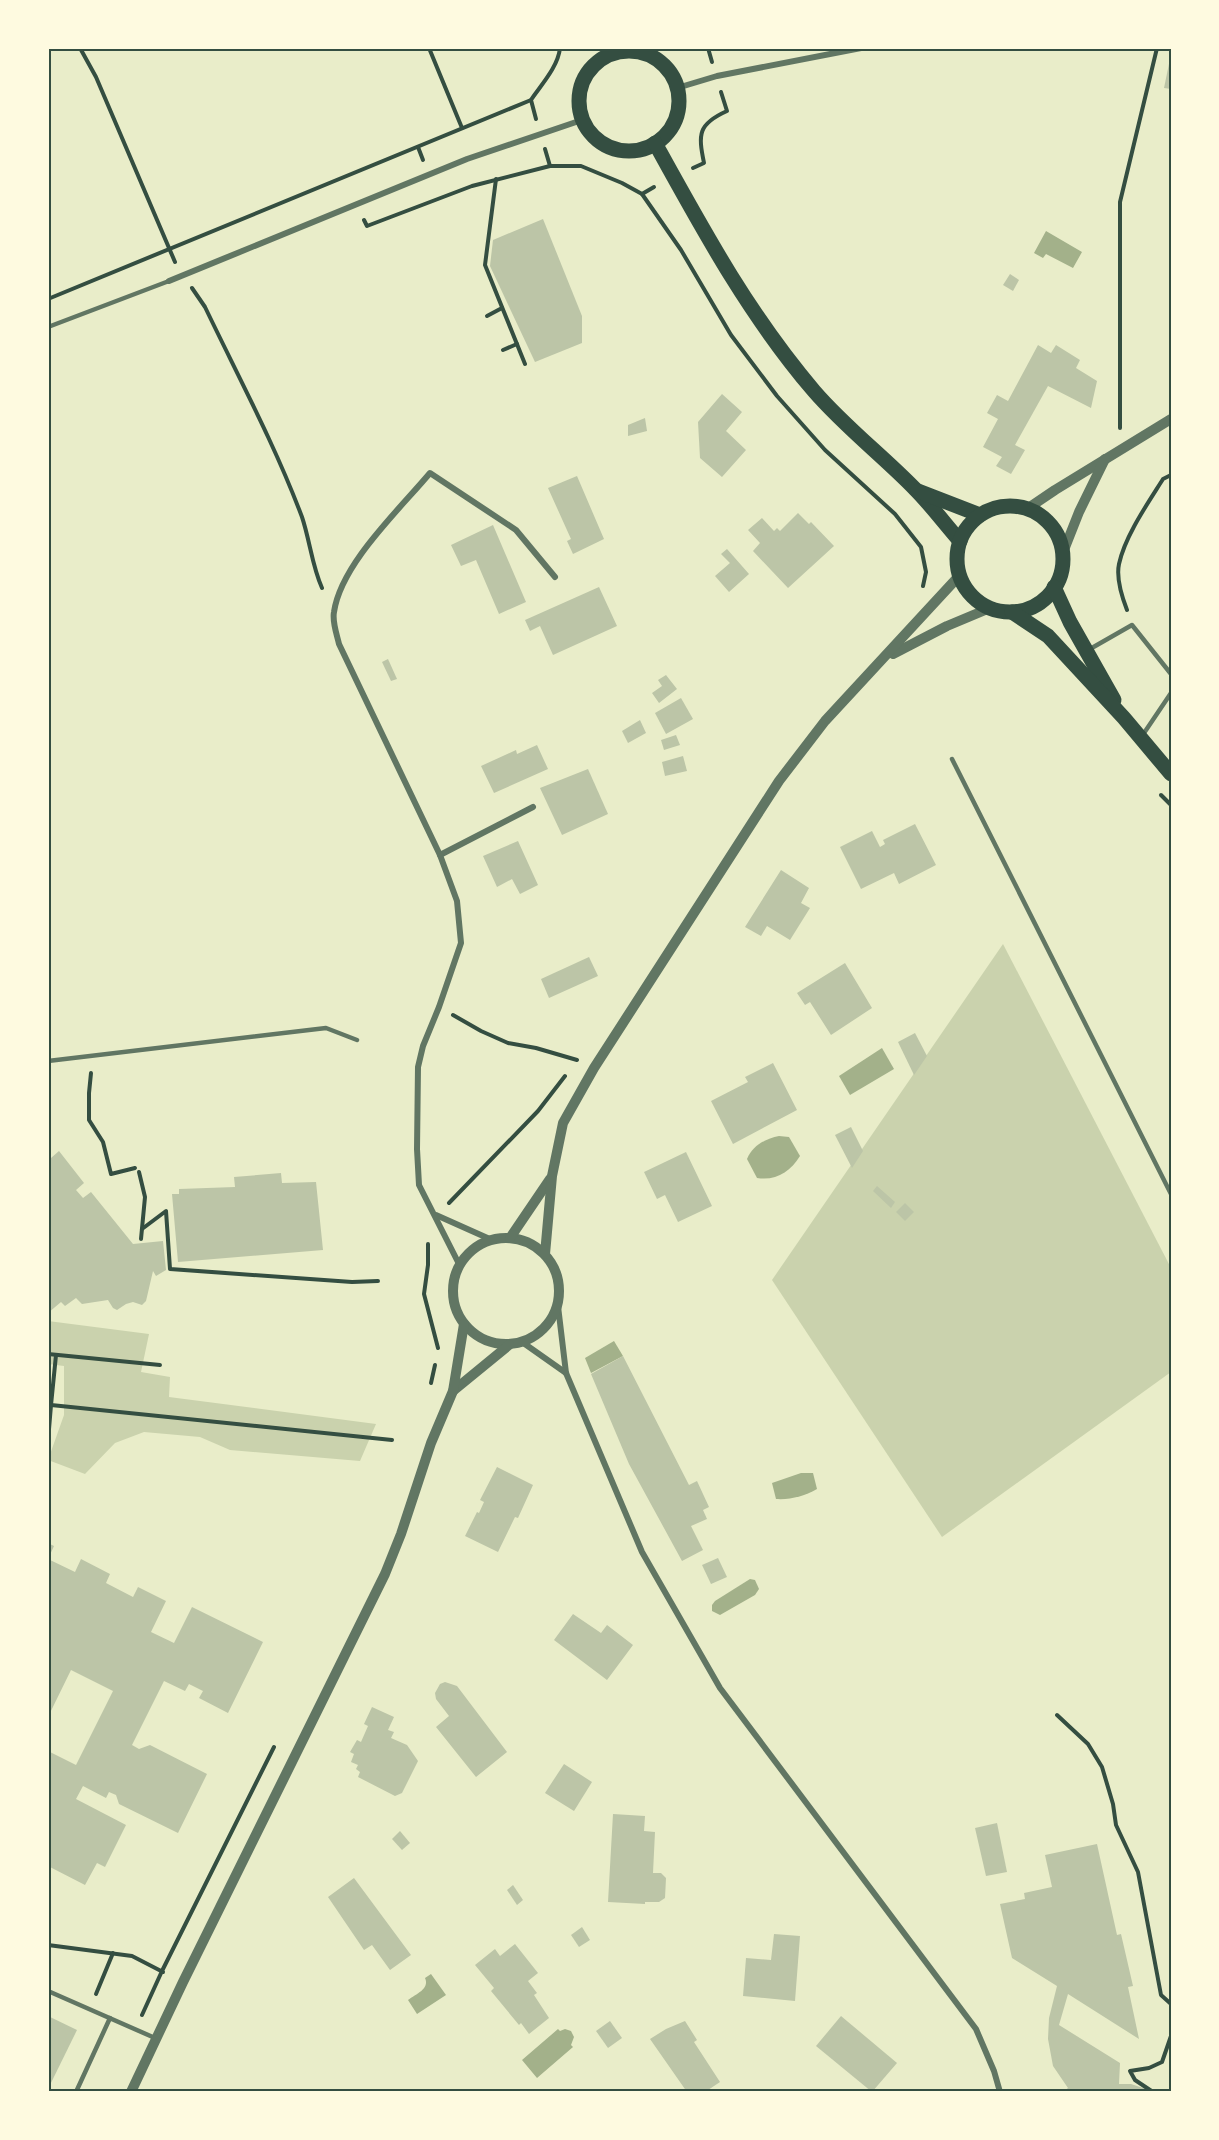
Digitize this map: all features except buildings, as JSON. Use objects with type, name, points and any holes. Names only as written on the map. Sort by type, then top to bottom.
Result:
[{"type":"main road","points":[[611,51],[639,51],[652,56],[667,70],[677,88],[677,113],[672,125],[655,143],[639,150],[621,150],[605,145],[591,134],[582,120],[578,104],[580,88],[586,73],[611,51]]},
{"type":"main road","points":[[655,143],[718,256],[765,330],[816,393],[875,453],[916,490],[960,541]]},
{"type":"main road","points":[[916,490],[980,515]]},
{"type":"main road","points":[[1012,612],[1029,608],[1043,600],[1054,587],[1061,572],[1062,555],[1059,540],[1052,526],[1041,516],[1027,509],[1011,506],[995,508],[980,515],[968,526],[960,541],[957,558],[959,576],[972,595],[990,608],[1012,612],[1048,636],[1124,718],[1171,774]]},
{"type":"main road","points":[[1054,587],[1070,622],[1124,718]]},
{"type":"street","points":[[677,88],[717,76],[861,48]]},
{"type":"street","points":[[169,281],[467,159],[582,120]]},
{"type":"street","points":[[1027,509],[1105,458],[1171,419]]},
{"type":"street","points":[[1062,555],[1079,512],[1105,458]]},
{"type":"street","points":[[460,1266],[419,1185],[417,1149],[417,1067],[461,943],[458,901],[440,855],[392,759],[339,644],[333,614],[345,578],[373,540],[430,473],[516,530],[555,577]]},
{"type":"street","points":[[545,1254],[552,1176],[563,1124],[594,1068],[779,781],[825,721],[959,576]]},
{"type":"street","points":[[884,658],[947,626],[990,608]]},
{"type":"street","points":[[440,855],[533,807]]},
{"type":"street","points":[[510,1238],[552,1176]]},
{"type":"street","points":[[435,1215],[492,1240]]},
{"type":"street","points":[[558,1306],[550,1322],[538,1334],[522,1342],[508,1345],[492,1343],[477,1336],[464,1324],[453,1296],[454,1280],[468,1254],[479,1245],[492,1240],[510,1238],[535,1246],[545,1254],[555,1270],[560,1287],[558,1306],[566,1373],[642,1551],[720,1688],[976,2029],[994,2071],[1000,2092]]},
{"type":"street","points":[[130,2092],[385,1574],[401,1534],[431,1443],[453,1391],[464,1324]]},
{"type":"street","points":[[522,1342],[566,1373]]},
{"type":"street","points":[[453,1391],[508,1345]]},
{"type":"lane","points":[[48,327],[169,281]]},
{"type":"lane","points":[[1087,650],[1132,625],[1171,674]]},
{"type":"lane","points":[[1141,738],[1171,693]]},
{"type":"lane","points":[[952,759],[1171,1194]]},
{"type":"lane","points":[[48,1061],[327,1028],[357,1040]]},
{"type":"lane","points":[[48,1991],[155,2038]]},
{"type":"lane","points":[[76,2092],[110,2018]]},
{"type":"path","points":[[80,48],[96,77],[170,250],[205,307],[268,438],[302,519],[317,576],[333,614]]},
{"type":"path","points":[[429,48],[462,128]]},
{"type":"path","points":[[708,48],[726,111],[704,125],[700,141],[704,163],[642,194],[681,250],[731,335],[777,396],[825,450],[895,514],[921,547],[926,572],[920,594],[932,607]]},
{"type":"path","points":[[1120,449],[1120,202],[1157,48]]},
{"type":"path","points":[[48,299],[531,100]]},
{"type":"path","points":[[402,212],[439,197],[496,179],[550,166]]},
{"type":"path","points":[[496,179],[485,265],[525,364]]},
{"type":"path","points":[[488,316],[502,308]]},
{"type":"path","points":[[503,350],[517,344]]},
{"type":"path","points":[[1132,625],[1121,594],[1118,565],[1135,525],[1163,479],[1171,475]]},
{"type":"path","points":[[439,1007],[481,1032],[508,1043],[566,1056],[594,1068]]},
{"type":"path","points":[[94,1055],[88,1093],[89,1120],[103,1142],[111,1174],[135,1168]]},
{"type":"path","points":[[140,1172],[145,1197],[141,1239]]},
{"type":"path","points":[[142,1229],[166,1211],[170,1269],[352,1282],[378,1281]]},
{"type":"path","points":[[428,1242],[424,1294],[438,1346],[428,1394]]},
{"type":"path","points":[[48,1354],[160,1365]]},
{"type":"path","points":[[48,1441],[56,1355]]},
{"type":"path","points":[[51,1406],[392,1440]]},
{"type":"path","points":[[1057,1715],[1088,1744],[1101,1767],[1113,1804],[1116,1825],[1138,1872],[1161,1995],[1171,2004]]},
{"type":"path","points":[[136,2030],[162,1971],[278,1740]]},
{"type":"path","points":[[48,1945],[132,1956],[183,1982]]},
{"type":"path","points":[[1154,2092],[1135,2080],[1130,2071],[1149,2068],[1162,2061],[1171,2036]]},
{"type":"shaded area","points":[[1046,231],[1082,252],[1073,268],[1046,254],[1043,258],[1034,253]]},
{"type":"shaded area","points":[[1003,944],[1171,1268],[1171,1372],[942,1537],[772,1280]]},
{"type":"shaded area","points":[[882,1048],[894,1069],[850,1095],[839,1076]]},
{"type":"shaded area","points":[[779,1136],[789,1137],[800,1156],[792,1167],[782,1174],[764,1179],[757,1178],[747,1159],[760,1143]]},
{"type":"shaded area","points":[[48,1321],[149,1334],[141,1372],[170,1377],[169,1397],[376,1424],[360,1461],[230,1450],[200,1437],[144,1432],[115,1443],[85,1474],[48,1460],[64,1415],[64,1366],[48,1364]]},
{"type":"shaded area","points":[[614,1341],[623,1356],[591,1373],[585,1358]]},
{"type":"shaded area","points":[[801,1473],[813,1473],[817,1489],[797,1497],[776,1499],[772,1483]]},
{"type":"shaded area","points":[[750,1579],[755,1580],[759,1589],[755,1595],[720,1615],[712,1611],[715,1601]]},
{"type":"shaded area","points":[[431,1974],[446,1995],[417,2014],[408,2000],[424,1988],[425,1978]]},
{"type":"shaded area","points":[[558,2029],[571,2031],[574,2037],[571,2045],[573,2047],[537,2078],[522,2060]]}]
